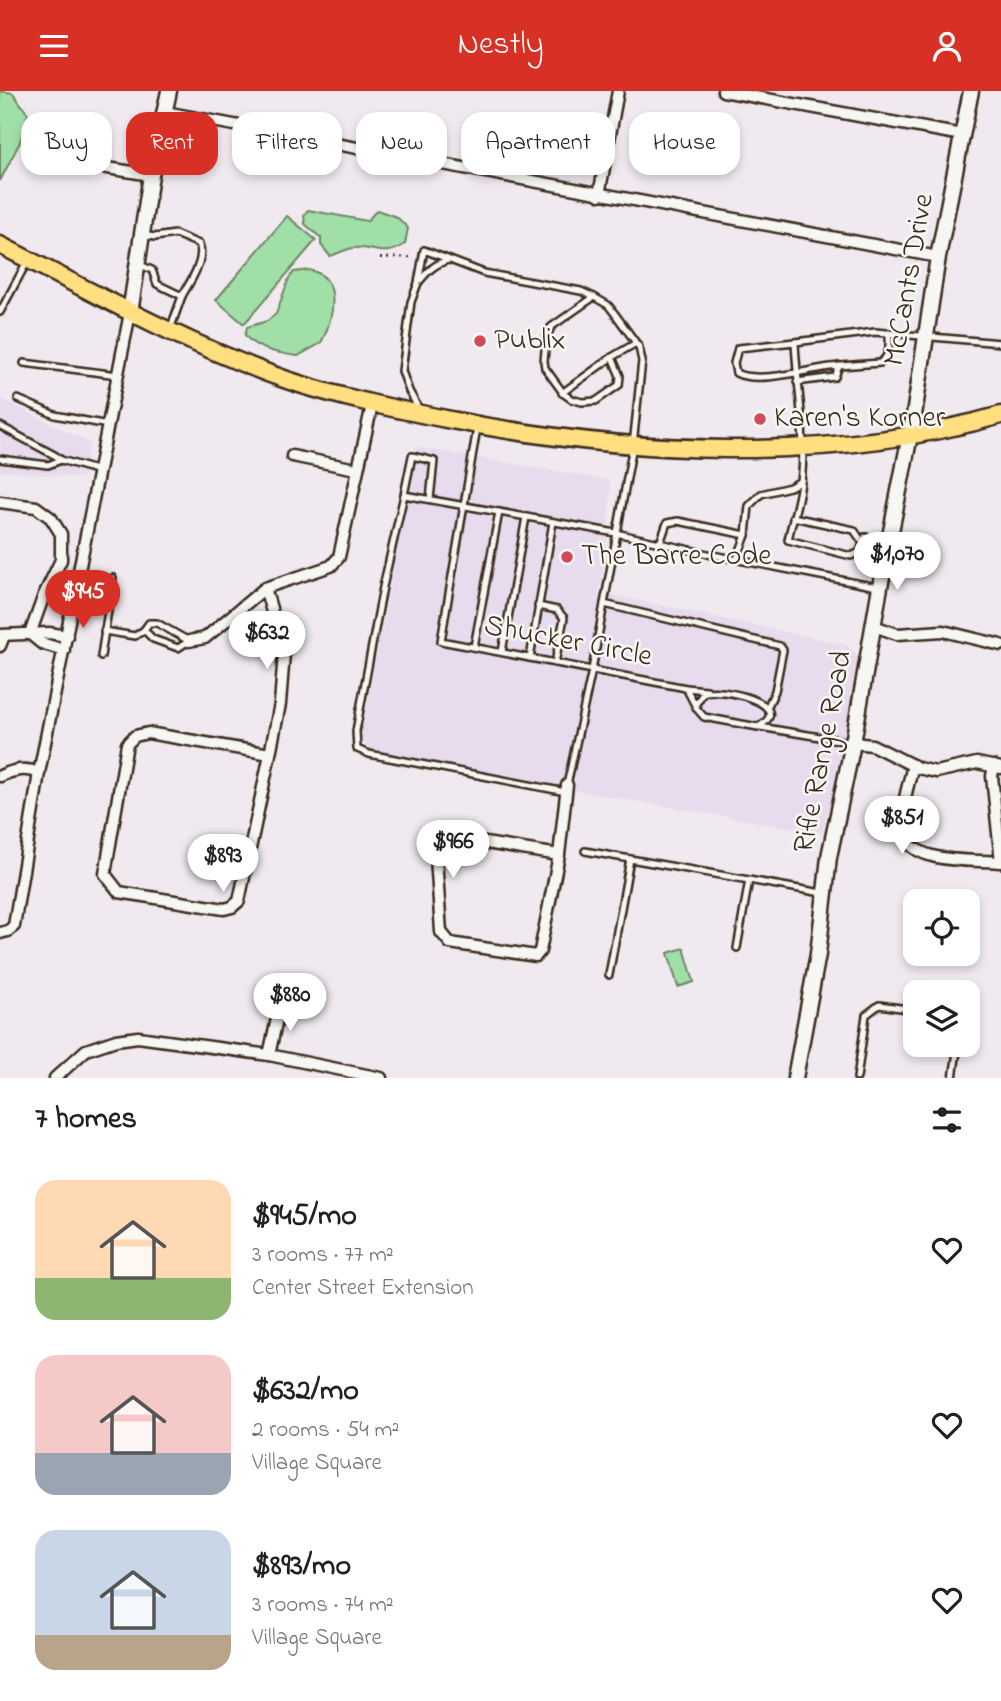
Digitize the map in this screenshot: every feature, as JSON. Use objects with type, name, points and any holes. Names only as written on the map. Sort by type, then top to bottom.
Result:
[{"type":"main road","points":[[165,112],[169,91]]},
{"type":"main road","name":"McCants Drive","points":[[909,436],[938,257],[971,91]]},
{"type":"main road","points":[[130,313],[151,175]]},
{"type":"main road","points":[[0,245],[130,313],[287,379],[372,405],[521,433],[634,445],[738,449],[909,436],[1001,415]]},
{"type":"main road","name":"Rifle Range Road","points":[[795,1078],[818,954],[829,857],[853,743],[909,436]]},
{"type":"street","points":[[599,195],[618,91]]},
{"type":"street","points":[[723,91],[962,135]]},
{"type":"street","points":[[218,122],[938,257]]},
{"type":"street","points":[[4,932],[14,926],[39,773],[130,313]]},
{"type":"street","points":[[189,641],[205,638],[265,588],[331,566],[338,557],[372,405]]},
{"type":"street","points":[[292,456],[356,469]]},
{"type":"street","points":[[0,502],[36,507],[51,518],[61,534],[61,560],[44,595],[30,634]]},
{"type":"street","points":[[265,588],[284,653],[280,704],[270,754],[239,901],[224,909],[119,892],[111,884],[105,874],[106,866],[127,744],[135,736],[148,733],[270,754]]},
{"type":"street","points":[[874,626],[897,634],[943,631],[1001,645]]},
{"type":"street","points":[[1,639],[49,633],[66,636]]},
{"type":"street","points":[[30,634],[41,643],[64,650]]},
{"type":"street","points":[[853,743],[872,745],[912,765],[936,772],[977,763],[998,767],[992,786],[1001,862],[961,861],[924,855],[907,839],[901,825],[912,765]]},
{"type":"street","points":[[0,776],[15,770],[29,769],[39,773]]},
{"type":"street","points":[[559,855],[449,837],[436,857],[441,932],[450,943],[536,956],[543,945],[559,855],[567,789]]},
{"type":"street","points":[[269,1055],[280,1005]]},
{"type":"street","points":[[55,1078],[86,1050],[116,1040],[138,1037],[269,1055],[381,1078]]},
{"type":"lane","points":[[142,235],[175,235],[199,243],[202,248],[200,259],[170,330]]},
{"type":"lane","points":[[422,414],[402,371],[411,302],[418,283],[424,250],[484,273],[581,291],[608,305],[636,343],[642,361],[634,445],[567,789],[369,754],[357,749],[356,731],[383,587],[412,456],[434,461],[430,499]]},
{"type":"lane","points":[[0,312],[28,260]]},
{"type":"lane","points":[[418,283],[429,270],[449,260]]},
{"type":"lane","points":[[137,264],[152,270],[158,284],[183,296]]},
{"type":"lane","points":[[594,297],[551,327],[547,339],[545,368],[562,393],[571,399],[582,402],[596,401],[619,385],[620,376],[612,357]]},
{"type":"lane","points":[[889,333],[887,358],[880,362],[796,374],[741,376],[736,373],[734,363],[738,348],[876,332],[889,333],[927,336],[1001,343]]},
{"type":"lane","points":[[794,342],[803,446],[801,481],[788,540],[840,550],[850,556],[860,552],[865,537],[890,543]]},
{"type":"lane","points":[[562,393],[636,343]]},
{"type":"lane","points":[[23,362],[118,375]]},
{"type":"lane","points":[[797,382],[835,377],[839,366]]},
{"type":"lane","points":[[18,399],[55,415],[108,425]]},
{"type":"lane","points":[[464,505],[477,425]]},
{"type":"lane","points":[[0,426],[61,460],[99,471]]},
{"type":"lane","points":[[0,459],[48,464],[61,460]]},
{"type":"lane","points":[[737,559],[746,535],[749,506],[761,494],[790,487],[801,481]]},
{"type":"lane","points":[[404,495],[616,533],[880,587]]},
{"type":"lane","name":"Shucker Circle","points":[[464,505],[441,641],[707,690],[760,701],[767,708]]},
{"type":"lane","points":[[474,647],[499,512]]},
{"type":"lane","points":[[502,652],[526,517]]},
{"type":"lane","points":[[793,517],[806,523],[821,523],[854,530],[863,544]]},
{"type":"lane","points":[[530,658],[553,521]]},
{"type":"lane","points":[[660,543],[667,523],[678,521],[746,535]]},
{"type":"lane","points":[[820,531],[821,523]]},
{"type":"lane","points":[[832,525],[832,533]]},
{"type":"lane","points":[[843,536],[844,528]]},
{"type":"lane","points":[[101,656],[113,578]]},
{"type":"lane","points":[[604,604],[780,646],[783,650],[775,691],[767,708],[768,719],[778,730]]},
{"type":"lane","points":[[538,606],[558,610],[564,618],[555,663]]},
{"type":"lane","points":[[104,631],[135,636],[149,623],[157,623],[189,641],[178,648],[153,639],[144,630]]},
{"type":"lane","name":"Shucker Circle","points":[[686,688],[704,717],[853,743]]},
{"type":"lane","points":[[696,703],[707,690]]},
{"type":"lane","points":[[758,727],[768,719]]},
{"type":"lane","points":[[585,851],[825,894]]},
{"type":"lane","points":[[609,975],[630,859]]},
{"type":"lane","points":[[737,948],[749,880]]},
{"type":"lane","points":[[858,1078],[866,1015],[879,1005],[903,1008]]},
{"type":"lane","points":[[953,1078],[956,1057]]},
{"type":"path","points":[[380,258],[422,257]]},
{"type":"shaded area","points":[[0,398],[90,443],[83,478],[0,471]]},
{"type":"shaded area","points":[[416,447],[608,480],[611,487],[606,550],[599,592],[846,645],[863,659],[842,760],[822,833],[582,792],[369,749],[361,738]]},
{"type":"green space","points":[[0,91],[13,93],[27,112],[21,112],[20,142],[0,181]]},
{"type":"green space","points":[[308,210],[367,221],[377,210],[397,217],[408,228],[405,244],[391,251],[353,248],[330,256],[321,245],[321,238],[305,224],[304,215]]},
{"type":"green space","points":[[287,216],[316,240],[244,324],[216,300]]},
{"type":"green space","points":[[309,270],[320,274],[327,281],[333,301],[329,323],[321,343],[298,356],[269,350],[249,340],[245,335],[247,327],[267,321],[276,314],[289,278],[294,272]]},
{"type":"green space","points":[[684,948],[694,982],[678,987],[668,953]]},
{"type":"place","name":"Publix","points":[[480,341]]},
{"type":"place","name":"Karen's Korner","points":[[760,419]]},
{"type":"place","name":"The Barre Code","points":[[567,557]]}]
